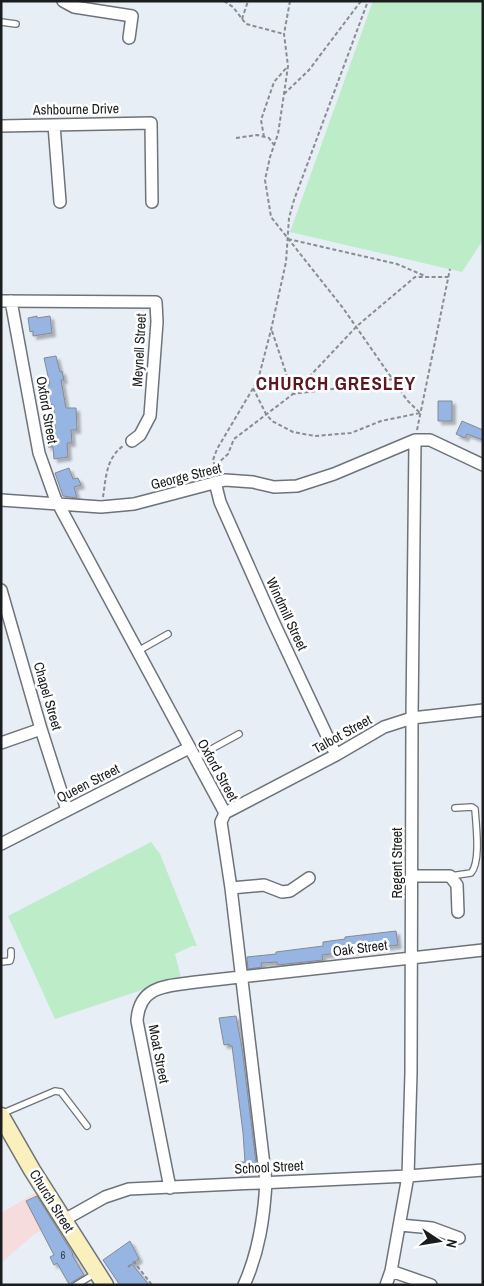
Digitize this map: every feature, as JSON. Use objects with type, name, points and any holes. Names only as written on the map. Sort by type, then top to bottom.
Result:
[{"type":"street","points":[[63,1],[74,6],[132,16],[129,38]]},
{"type":"street","name":"Ashbourne Drive","points":[[1,126],[151,123],[152,202]]},
{"type":"street","points":[[54,125],[60,202]]},
{"type":"street","name":"Meynell Street","points":[[6,301],[156,302],[157,322],[150,416],[140,435],[132,441]]},
{"type":"street","name":"Oxford Street","points":[[6,301],[39,453],[58,505],[224,813],[221,822],[231,888],[266,1182],[264,1220],[253,1263],[244,1285]]},
{"type":"street","points":[[415,440],[430,440],[483,466]]},
{"type":"street","name":"George Street","points":[[1,500],[101,507],[134,504],[225,480],[239,480],[286,488],[306,484],[415,440]]},
{"type":"street","name":"Regent Street","points":[[386,1285],[391,1271],[408,1176],[412,957],[415,440]]},
{"type":"street","name":"Windmill Street","points":[[215,482],[220,502],[336,755]]},
{"type":"street","name":"Chapel Street","points":[[1,590],[41,730],[67,810]]},
{"type":"street","name":"Talbot Street","points":[[224,813],[336,755],[384,727],[412,718],[483,710]]},
{"type":"street","points":[[1,743],[41,730]]},
{"type":"street","name":"Queen Street","points":[[1,844],[189,748]]},
{"type":"street","points":[[412,876],[450,876],[457,886],[458,912]]},
{"type":"street","points":[[231,888],[264,886],[282,892],[290,891],[309,878]]},
{"type":"street","name":"Oak Street","points":[[242,978],[483,950]]},
{"type":"street","name":"Moat Street","points":[[170,1188],[137,1021],[140,1003],[145,996],[169,986],[242,978]]},
{"type":"street","name":"Church Street","points":[[2,1117],[101,1279]]},
{"type":"street","name":"School Street","points":[[64,1220],[91,1204],[117,1192],[129,1189],[408,1176],[483,1170]]},
{"type":"street","points":[[400,1225],[432,1228],[459,1238]]},
{"type":"street","points":[[391,1271],[431,1285]]},
{"type":"lane","points":[[1,22],[16,24]]},
{"type":"lane","points":[[138,651],[168,634]]},
{"type":"lane","points":[[194,759],[239,734]]},
{"type":"lane","points":[[450,876],[471,874],[477,858],[475,809],[472,807],[455,808]]},
{"type":"lane","points":[[1,962],[10,961],[10,951]]},
{"type":"lane","points":[[2,1117],[55,1091],[61,1092],[87,1126]]},
{"type":"lane","points":[[76,1285],[101,1279]]},
{"type":"path","points":[[224,1],[233,7],[246,24],[284,34]]},
{"type":"path","points":[[242,19],[248,1]]},
{"type":"path","points":[[290,1],[284,34],[288,66],[284,94],[278,134],[264,180],[271,217],[357,326],[407,400],[420,413]]},
{"type":"path","points":[[284,94],[309,70],[361,1]]},
{"type":"path","points":[[215,482],[213,460],[217,449],[258,380],[286,262],[289,218],[294,200],[368,1]]},
{"type":"path","points":[[264,137],[261,120],[274,82],[288,66]]},
{"type":"path","points":[[236,138],[257,135],[269,138],[274,145]]},
{"type":"path","points":[[288,239],[397,264],[427,277]]},
{"type":"path","points":[[415,440],[450,270]]},
{"type":"path","points":[[215,466],[228,454],[234,439],[293,394],[357,326],[415,277],[448,278]]},
{"type":"path","points":[[271,330],[293,394]]},
{"type":"path","points":[[293,394],[348,387],[393,378]]},
{"type":"path","points":[[253,388],[266,414],[272,421],[293,432],[315,436],[351,433],[381,421],[420,413]]},
{"type":"path","points":[[101,507],[111,458],[116,451],[132,441]]},
{"type":"path","points":[[128,1267],[134,1262],[152,1285]]},
{"type":"shaded area","points":[[40,1190],[58,1219],[32,1236],[1,1263],[1,1213]]},
{"type":"green space","points":[[373,1],[483,1],[483,240],[462,272],[290,232]]},
{"type":"green space","points":[[151,842],[160,854],[197,946],[192,946],[175,954],[181,977],[55,1019],[8,916]]},
{"type":"building","points":[[37,316],[37,318],[50,316],[52,333],[33,336],[33,331],[30,332],[28,318]]},
{"type":"building","points":[[56,356],[64,380],[61,380],[66,408],[76,408],[77,430],[71,430],[72,443],[67,443],[68,457],[54,459],[53,447],[48,447],[47,433],[55,433],[54,405],[51,405],[47,385],[50,385],[44,358]]},
{"type":"building","points":[[438,401],[452,401],[452,421],[438,421]]},
{"type":"building","points":[[462,421],[483,430],[483,440],[467,434],[465,438],[456,434]]},
{"type":"building","points":[[69,468],[73,479],[78,478],[81,485],[74,487],[77,498],[63,496],[55,473]]},
{"type":"building","points":[[396,931],[398,945],[322,955],[323,960],[277,965],[277,962],[261,963],[262,967],[248,969],[247,957],[323,946],[323,942],[345,939],[345,937]]},
{"type":"building","points":[[236,1016],[242,1048],[257,1171],[235,1173],[235,1162],[245,1162],[243,1133],[232,1046],[229,1046],[229,1044],[224,1045],[219,1018]]},
{"type":"building","points":[[37,1196],[84,1275],[69,1284],[57,1263],[54,1265],[50,1257],[54,1255],[26,1201]]},
{"type":"building","points":[[130,1241],[139,1259],[132,1264],[149,1285],[120,1285],[103,1260]]},
{"type":"district","name":"CHURCH GRESLEY","points":[[336,383]]}]
